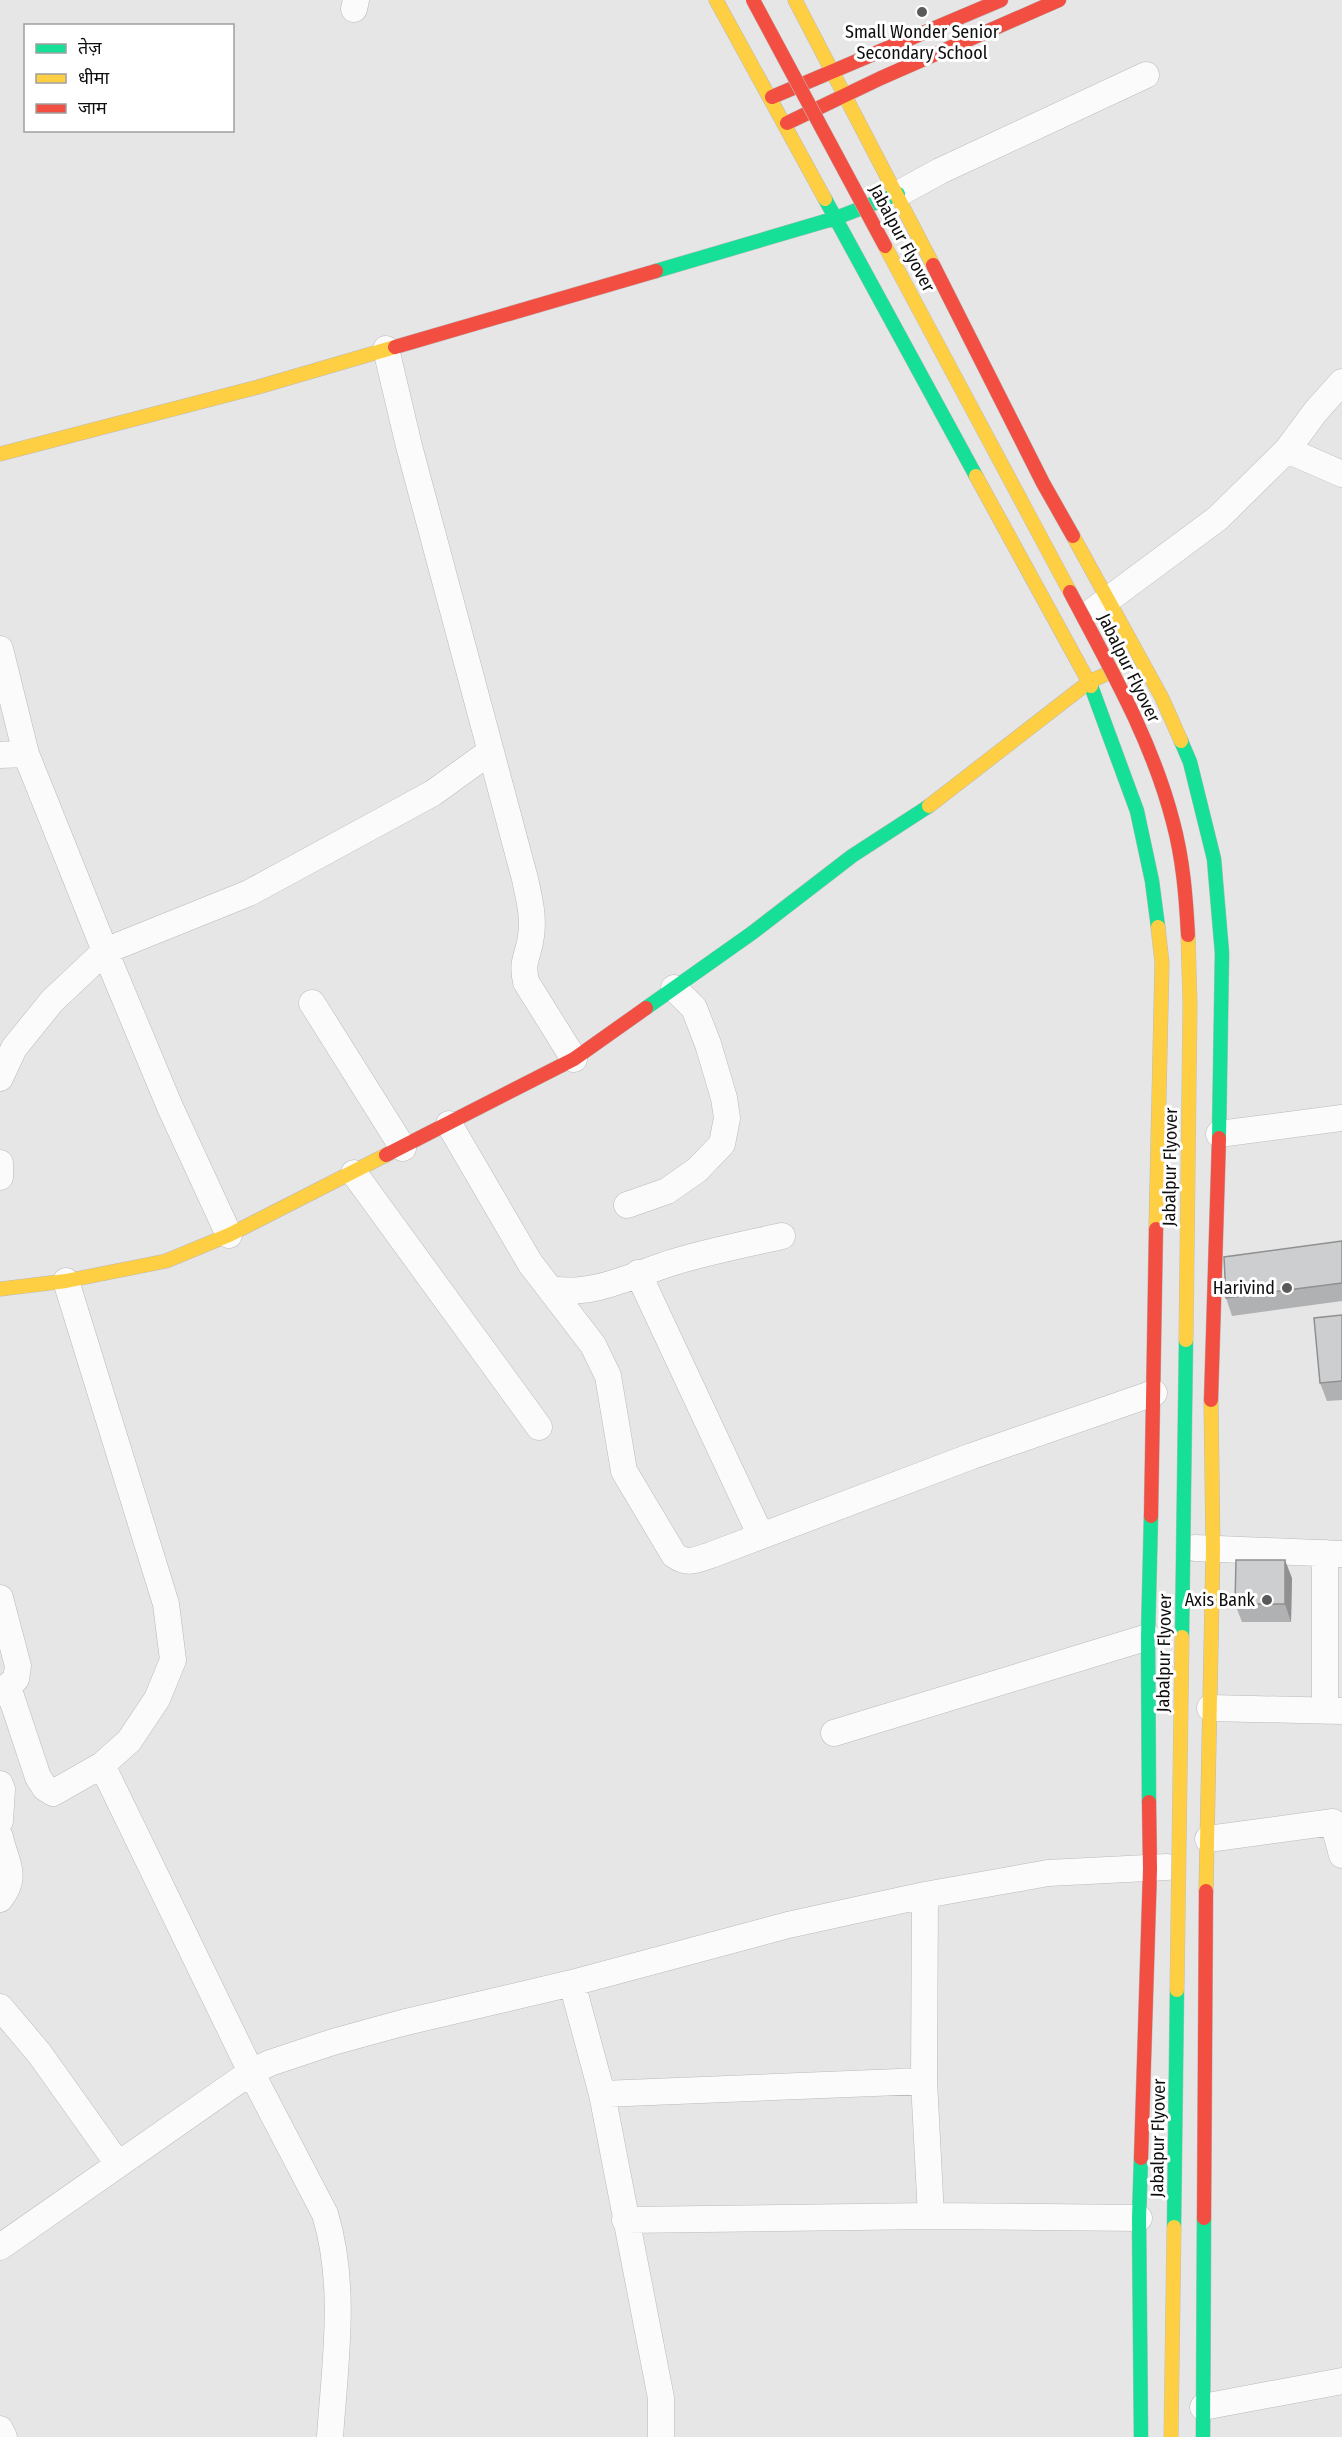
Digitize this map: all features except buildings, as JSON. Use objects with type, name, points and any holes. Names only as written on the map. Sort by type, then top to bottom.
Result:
[{"type":"main road","points":[[716,0],[973,474],[1089,682],[1137,811],[1152,881],[1162,963],[1148,1637],[1150,1869],[1139,2218],[1141,2437]]},
{"type":"main road","name":"Jabalpur Flyover","points":[[753,0],[1127,699],[1157,770],[1177,837],[1189,921],[1190,1004],[1171,2437]]},
{"type":"main road","points":[[795,0],[898,194],[1043,483],[1162,698],[1190,762],[1214,859],[1222,953],[1211,1385],[1213,1550],[1206,1864],[1203,2437]]},
{"type":"main road","points":[[771,98],[1001,0]]},
{"type":"main road","points":[[785,124],[846,94],[1059,0]]},
{"type":"main road","points":[[0,454],[258,387],[836,218],[898,194]]},
{"type":"main road","points":[[0,1289],[66,1281],[166,1261],[229,1235],[404,1148],[574,1059],[752,933],[852,856],[938,800],[1089,682],[1140,659]]},
{"type":"street","points":[[898,194],[940,171],[1146,75]]},
{"type":"street","points":[[386,349],[409,446],[491,750],[532,913],[531,937],[524,958],[526,982],[574,1059]]},
{"type":"street","points":[[1060,631],[1108,600],[1218,518],[1287,450],[1316,411],[1342,382]]},
{"type":"street","points":[[1287,450],[1342,474]]},
{"type":"street","points":[[0,649],[26,754],[170,1107],[229,1235]]},
{"type":"street","points":[[0,1078],[14,1048],[52,1001],[105,951],[249,892],[433,793],[491,750]]},
{"type":"street","points":[[0,755],[26,754]]},
{"type":"street","points":[[627,1206],[667,1191],[697,1170],[722,1144],[727,1118],[724,1098],[708,1044],[694,1008],[674,988]]},
{"type":"street","points":[[312,1003],[404,1148]]},
{"type":"street","points":[[1219,1134],[1342,1118]]},
{"type":"street","points":[[449,1124],[530,1263],[593,1345],[608,1376],[624,1471],[674,1554],[683,1561],[694,1560],[972,1456],[1154,1393]]},
{"type":"street","points":[[0,1164],[0,1176]]},
{"type":"street","points":[[354,1173],[539,1426]]},
{"type":"street","points":[[551,1289],[566,1292],[582,1291],[607,1285],[676,1261],[782,1236]]},
{"type":"street","points":[[638,1273],[761,1536]]},
{"type":"street","points":[[0,1598],[18,1666],[16,1678],[4,1690],[38,1777],[45,1788],[53,1793],[102,1765],[129,1741],[157,1699],[173,1660],[166,1604],[66,1281]]},
{"type":"street","points":[[1150,1543],[1213,1550],[1334,1554],[1333,1711],[1210,1708]]},
{"type":"street","points":[[834,1733],[1148,1637]]},
{"type":"street","points":[[102,1765],[251,2072],[325,2214],[332,2237],[339,2289],[330,2437]]},
{"type":"street","points":[[0,1784],[2,1789],[0,1821]]},
{"type":"street","points":[[1208,1839],[1333,1822],[1342,1855]]},
{"type":"street","points":[[0,1837],[9,1861],[10,1875],[5,1892],[0,1899]]},
{"type":"street","points":[[4,2237],[118,2164],[251,2072],[270,2063],[356,2035],[572,1983],[788,1925],[925,1895],[1048,1873],[1150,1869],[1206,1864]]},
{"type":"street","points":[[925,1895],[924,2081],[931,2216]]},
{"type":"street","points":[[572,1983],[602,2094],[661,2398],[661,2437]]},
{"type":"street","points":[[0,2007],[39,2053],[118,2164]]},
{"type":"street","points":[[602,2094],[924,2081]]},
{"type":"street","points":[[625,2220],[931,2216],[1139,2218]]},
{"type":"street","points":[[1203,2407],[1342,2381]]},
{"type":"street","points":[[0,2429],[4,2437]]},
{"type":"traffic: fast","points":[[656,271],[836,218],[898,194]]},
{"type":"traffic: fast","points":[[825,199],[976,476]]},
{"type":"traffic: fast","points":[[1091,686],[1137,811],[1152,881],[1158,927]]},
{"type":"traffic: fast","points":[[1181,741],[1190,762],[1214,859],[1222,953],[1219,1138]]},
{"type":"traffic: fast","points":[[646,1008],[752,933],[852,856],[929,806]]},
{"type":"traffic: fast","points":[[1182,1637],[1186,1340]]},
{"type":"traffic: fast","points":[[1149,1802],[1148,1637],[1151,1516]]},
{"type":"traffic: fast","points":[[1174,2227],[1177,1990]]},
{"type":"traffic: fast","points":[[1141,2158],[1139,2218],[1141,2437]]},
{"type":"traffic: fast","points":[[1203,2437],[1204,2218]]},
{"type":"traffic: slow","points":[[716,0],[825,199]]},
{"type":"traffic: slow","points":[[795,0],[933,265]]},
{"type":"traffic: slow","points":[[885,246],[1070,592]]},
{"type":"traffic: slow","points":[[0,454],[258,387],[395,347]]},
{"type":"traffic: slow","points":[[976,476],[1091,686]]},
{"type":"traffic: slow","points":[[1073,536],[1162,698],[1181,741]]},
{"type":"traffic: slow","points":[[929,806],[1089,682],[1115,670]]},
{"type":"traffic: slow","points":[[1156,1229],[1162,963],[1158,927]]},
{"type":"traffic: slow","points":[[1186,1340],[1190,1004],[1188,935]]},
{"type":"traffic: slow","points":[[0,1289],[66,1281],[166,1261],[229,1235],[386,1155]]},
{"type":"traffic: slow","points":[[1206,1891],[1213,1550],[1211,1400]]},
{"type":"traffic: slow","points":[[1177,1990],[1182,1637]]},
{"type":"traffic: slow","points":[[1171,2437],[1174,2227]]},
{"type":"traffic: jam","points":[[753,0],[885,246]]},
{"type":"traffic: jam","points":[[772,97],[1001,0]]},
{"type":"traffic: jam","points":[[787,123],[881,78],[1059,0]]},
{"type":"traffic: jam","points":[[933,265],[1043,483],[1073,536]]},
{"type":"traffic: jam","points":[[395,347],[656,271]]},
{"type":"traffic: jam","points":[[1070,592],[1128,704],[1154,762],[1173,822],[1179,850],[1188,935]]},
{"type":"traffic: jam","points":[[386,1155],[574,1059],[646,1008]]},
{"type":"traffic: jam","points":[[1211,1400],[1219,1138]]},
{"type":"traffic: jam","points":[[1151,1516],[1156,1229]]},
{"type":"traffic: jam","points":[[1141,2158],[1150,1869],[1149,1802]]},
{"type":"traffic: jam","points":[[1204,2218],[1206,1891]]},
{"type":"place","name":"Small Wonder Senior Secondary School","points":[[922,12]]},
{"type":"place","name":"Harivind","points":[[1287,1288]]},
{"type":"place","name":"Axis Bank","points":[[1267,1600]]}]
